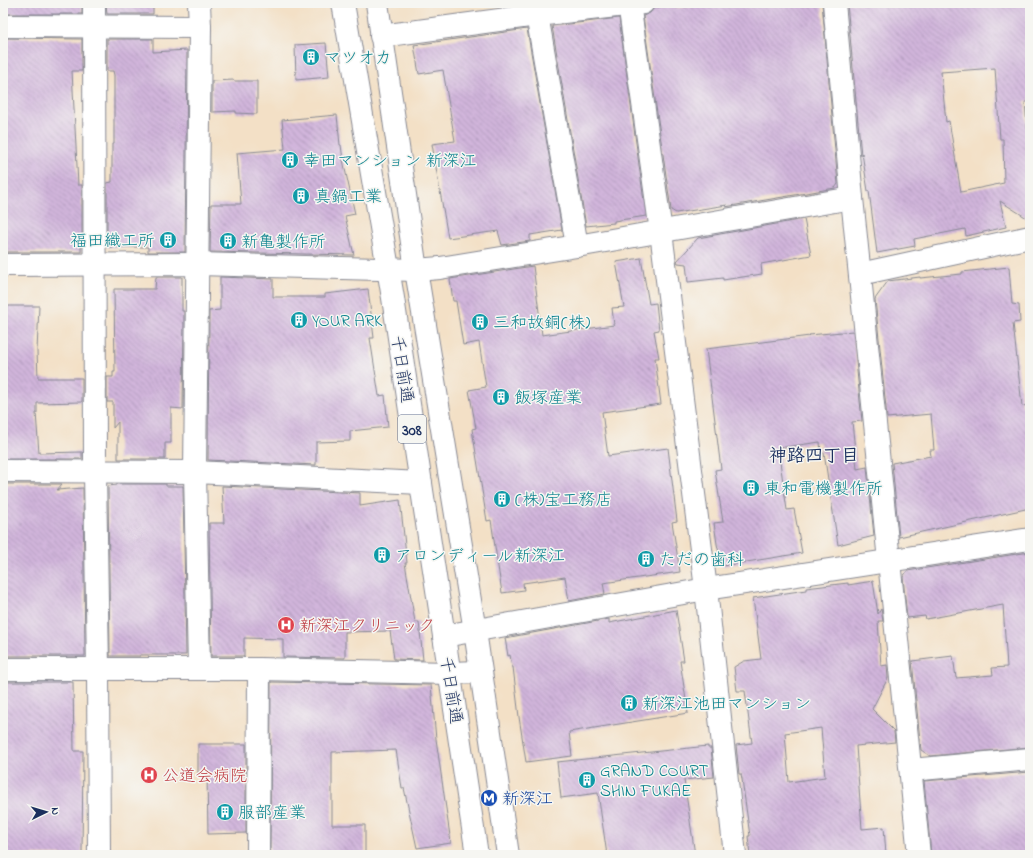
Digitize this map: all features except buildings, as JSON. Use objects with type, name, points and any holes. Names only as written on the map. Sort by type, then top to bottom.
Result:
[{"type":"main road","points":[[94,3],[95,471],[99,855]]},
{"type":"main road","points":[[199,669],[195,472],[200,3]]},
{"type":"main road","name":"千日前通","points":[[343,3],[388,270],[477,855]]},
{"type":"main road","name":"千日前通","points":[[377,3],[416,270],[474,631],[508,855]]},
{"type":"main road","points":[[834,3],[852,198],[919,855]]},
{"type":"main road","points":[[381,36],[536,9],[633,4],[706,589],[735,855]]},
{"type":"main road","points":[[536,9],[577,246]]},
{"type":"main road","points":[[3,26],[200,28]]},
{"type":"main road","points":[[3,265],[198,264],[416,270],[440,268],[662,232],[852,198]]},
{"type":"main road","points":[[860,274],[1030,237]]},
{"type":"main road","points":[[3,471],[195,472],[420,483]]},
{"type":"main road","points":[[444,636],[706,589],[1030,539]]},
{"type":"main road","points":[[3,669],[259,669],[450,673],[480,672]]},
{"type":"main road","points":[[258,855],[259,669]]},
{"type":"main road","points":[[911,770],[1030,759]]},
{"type":"place","name":"マツオカ","points":[[311,57]]},
{"type":"place","name":"幸田マンション 新深江","points":[[290,160]]},
{"type":"place","name":"真鍋工業","points":[[301,196]]},
{"type":"place","name":"福田織工所","points":[[168,240]]},
{"type":"place","name":"新亀製作所","points":[[228,241]]},
{"type":"place","name":"YOUR ARK","points":[[299,320]]},
{"type":"place","name":"三和故銅(株)","points":[[480,322]]},
{"type":"place","name":"飯塚産業","points":[[501,397]]},
{"type":"place","name":"東和電機製作所","points":[[751,488]]},
{"type":"place","name":"(株)宝工務店","points":[[502,499]]},
{"type":"place","name":"アロンディール新深江","points":[[382,555]]},
{"type":"place","name":"ただの歯科","points":[[646,559]]},
{"type":"place","name":"新深江クリニック","points":[[286,625]]},
{"type":"place","name":"新深江池田マンション","points":[[629,703]]},
{"type":"place","name":"公道会病院","points":[[149,775]]},
{"type":"place","name":"GRAND COURT SHIN FUKAE","points":[[587,780]]},
{"type":"place","name":"新深江","points":[[489,798]]},
{"type":"place","name":"服部産業","points":[[225,812]]},
{"type":"district","name":"神路四丁目","points":[[814,455]]}]
